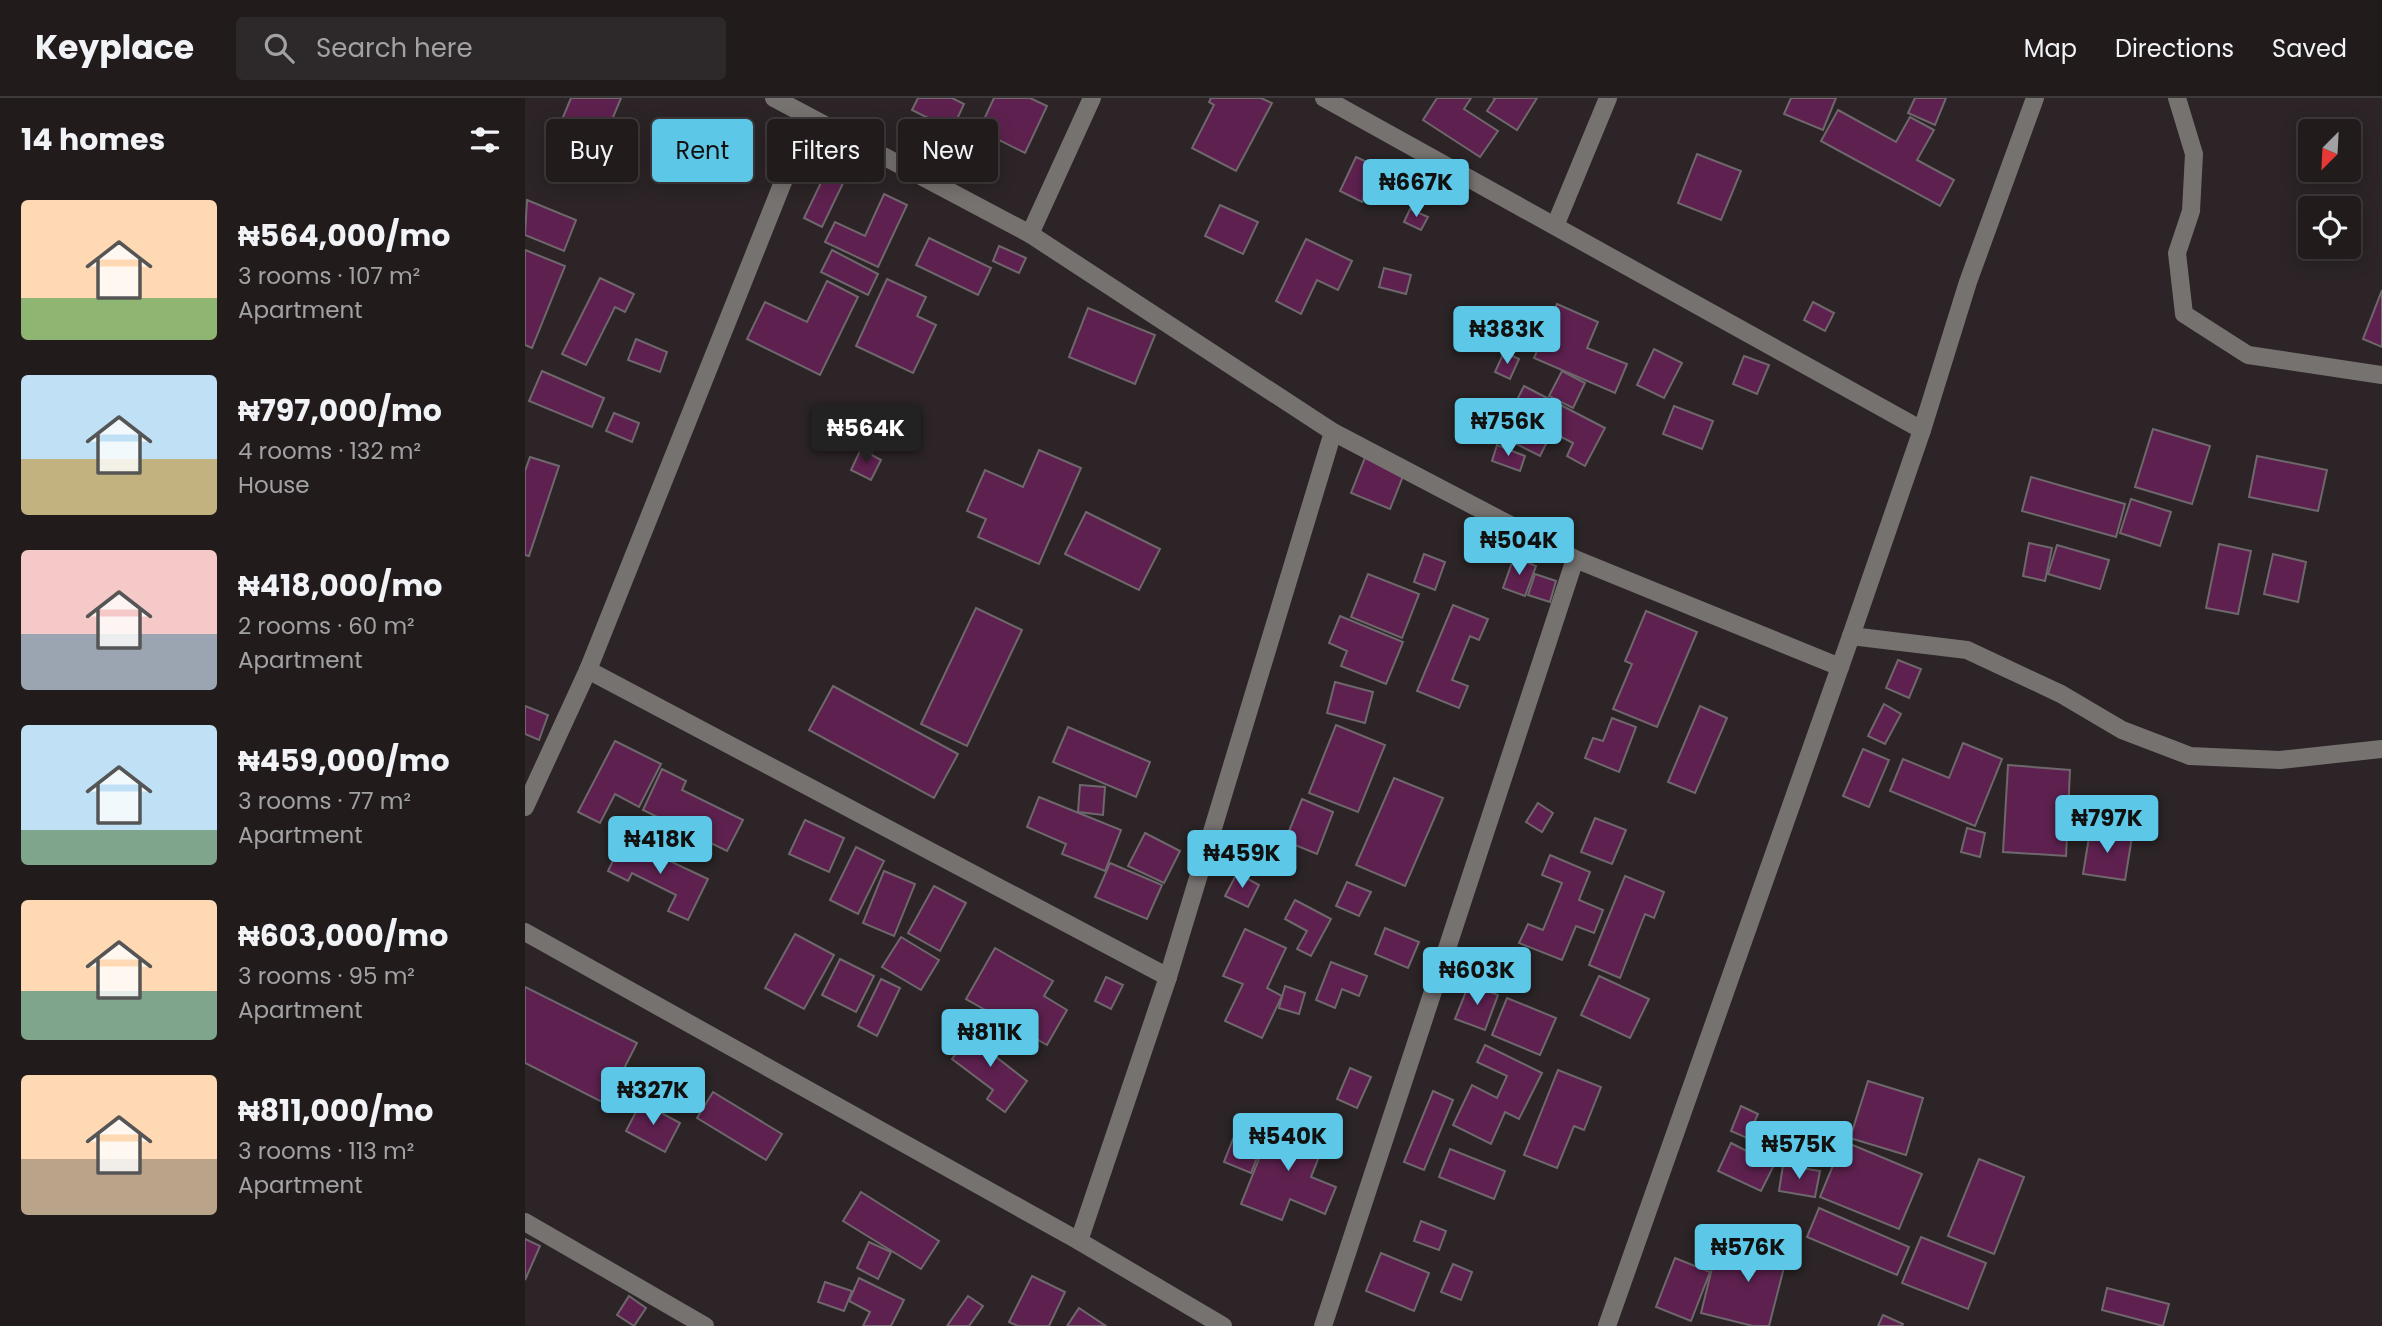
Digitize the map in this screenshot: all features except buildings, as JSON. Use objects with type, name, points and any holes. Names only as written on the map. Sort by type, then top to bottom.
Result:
[{"type":"street","points":[[774,98],[1030,234],[1333,432],[1574,559],[1840,667]]},
{"type":"street","points":[[1030,234],[1092,98]]},
{"type":"street","points":[[1324,98],[1922,429]]},
{"type":"street","points":[[1555,226],[1608,98]]},
{"type":"street","points":[[1607,1326],[1851,636],[1922,429],[1968,282],[2035,98]]},
{"type":"street","points":[[2177,98],[2194,154],[2190,211],[2177,253],[2184,314],[2249,355],[2382,376]]},
{"type":"street","points":[[525,807],[588,670],[809,117]]},
{"type":"street","points":[[1079,1241],[1168,977],[1333,432]]},
{"type":"street","points":[[1323,1326],[1574,559]]},
{"type":"street","points":[[1851,636],[1967,650],[2061,694],[2122,730],[2190,756],[2280,760],[2382,749]]},
{"type":"street","points":[[588,670],[1168,977]]},
{"type":"street","points":[[525,932],[1079,1241],[1223,1326]]},
{"type":"street","points":[[525,1222],[705,1326]]}]
